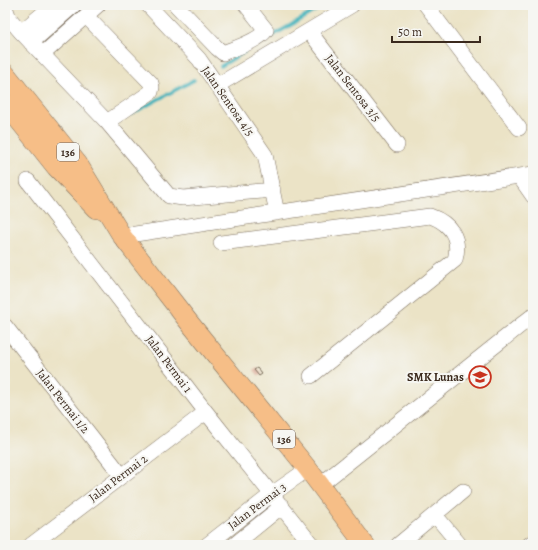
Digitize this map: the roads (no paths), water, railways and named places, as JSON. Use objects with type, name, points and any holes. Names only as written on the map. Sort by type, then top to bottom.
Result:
[{"type":"main road","name":"136","points":[[5,73],[78,164],[122,236],[188,322],[308,469],[365,545]]},
{"type":"main road","name":"136","points":[[5,104],[56,167],[122,236]]},
{"type":"street","points":[[21,32],[53,5]]},
{"type":"street","points":[[31,43],[74,5]]},
{"type":"street","points":[[43,54],[98,5]]},
{"type":"street","name":"Jalan Sentosa 4/5","points":[[148,5],[199,58],[265,154],[278,213]]},
{"type":"street","points":[[176,5],[223,53],[244,45],[266,30],[246,5]]},
{"type":"street","points":[[218,86],[352,5]]},
{"type":"street","points":[[426,5],[519,128]]},
{"type":"street","points":[[5,7],[9,18],[21,32],[107,122],[169,196],[183,198],[273,190]]},
{"type":"street","points":[[86,16],[151,83],[152,88],[151,92],[107,122]]},
{"type":"street","name":"Jalan Sentosa 3/5","points":[[309,31],[397,145]]},
{"type":"street","points":[[122,236],[526,175],[533,196]]},
{"type":"street","name":"Jalan Permai 1","points":[[28,181],[206,412],[312,545]]},
{"type":"street","points":[[221,243],[430,216],[440,220],[455,235],[458,250],[455,260],[311,376]]},
{"type":"street","points":[[247,217],[252,238]]},
{"type":"street","points":[[320,485],[531,317]]},
{"type":"street","name":"Jalan Permai 1/2","points":[[5,326],[11,344],[122,476]]},
{"type":"street","name":"Jalan Permai 2","points":[[31,545],[206,412]]},
{"type":"street","name":"Jalan Permai 3","points":[[206,545],[272,494],[308,469]]},
{"type":"street","points":[[398,545],[463,491]]},
{"type":"street","points":[[239,544],[282,506]]},
{"type":"street","points":[[435,514],[460,545]]},
{"type":"street","points":[[529,545],[533,542]]},
{"type":"waterway","points":[[267,39],[325,5]]},
{"type":"waterway","points":[[221,66],[244,52]]},
{"type":"waterway","points":[[131,114],[194,80]]},
{"type":"place","name":"SMK Lunas","points":[[480,377]]}]
